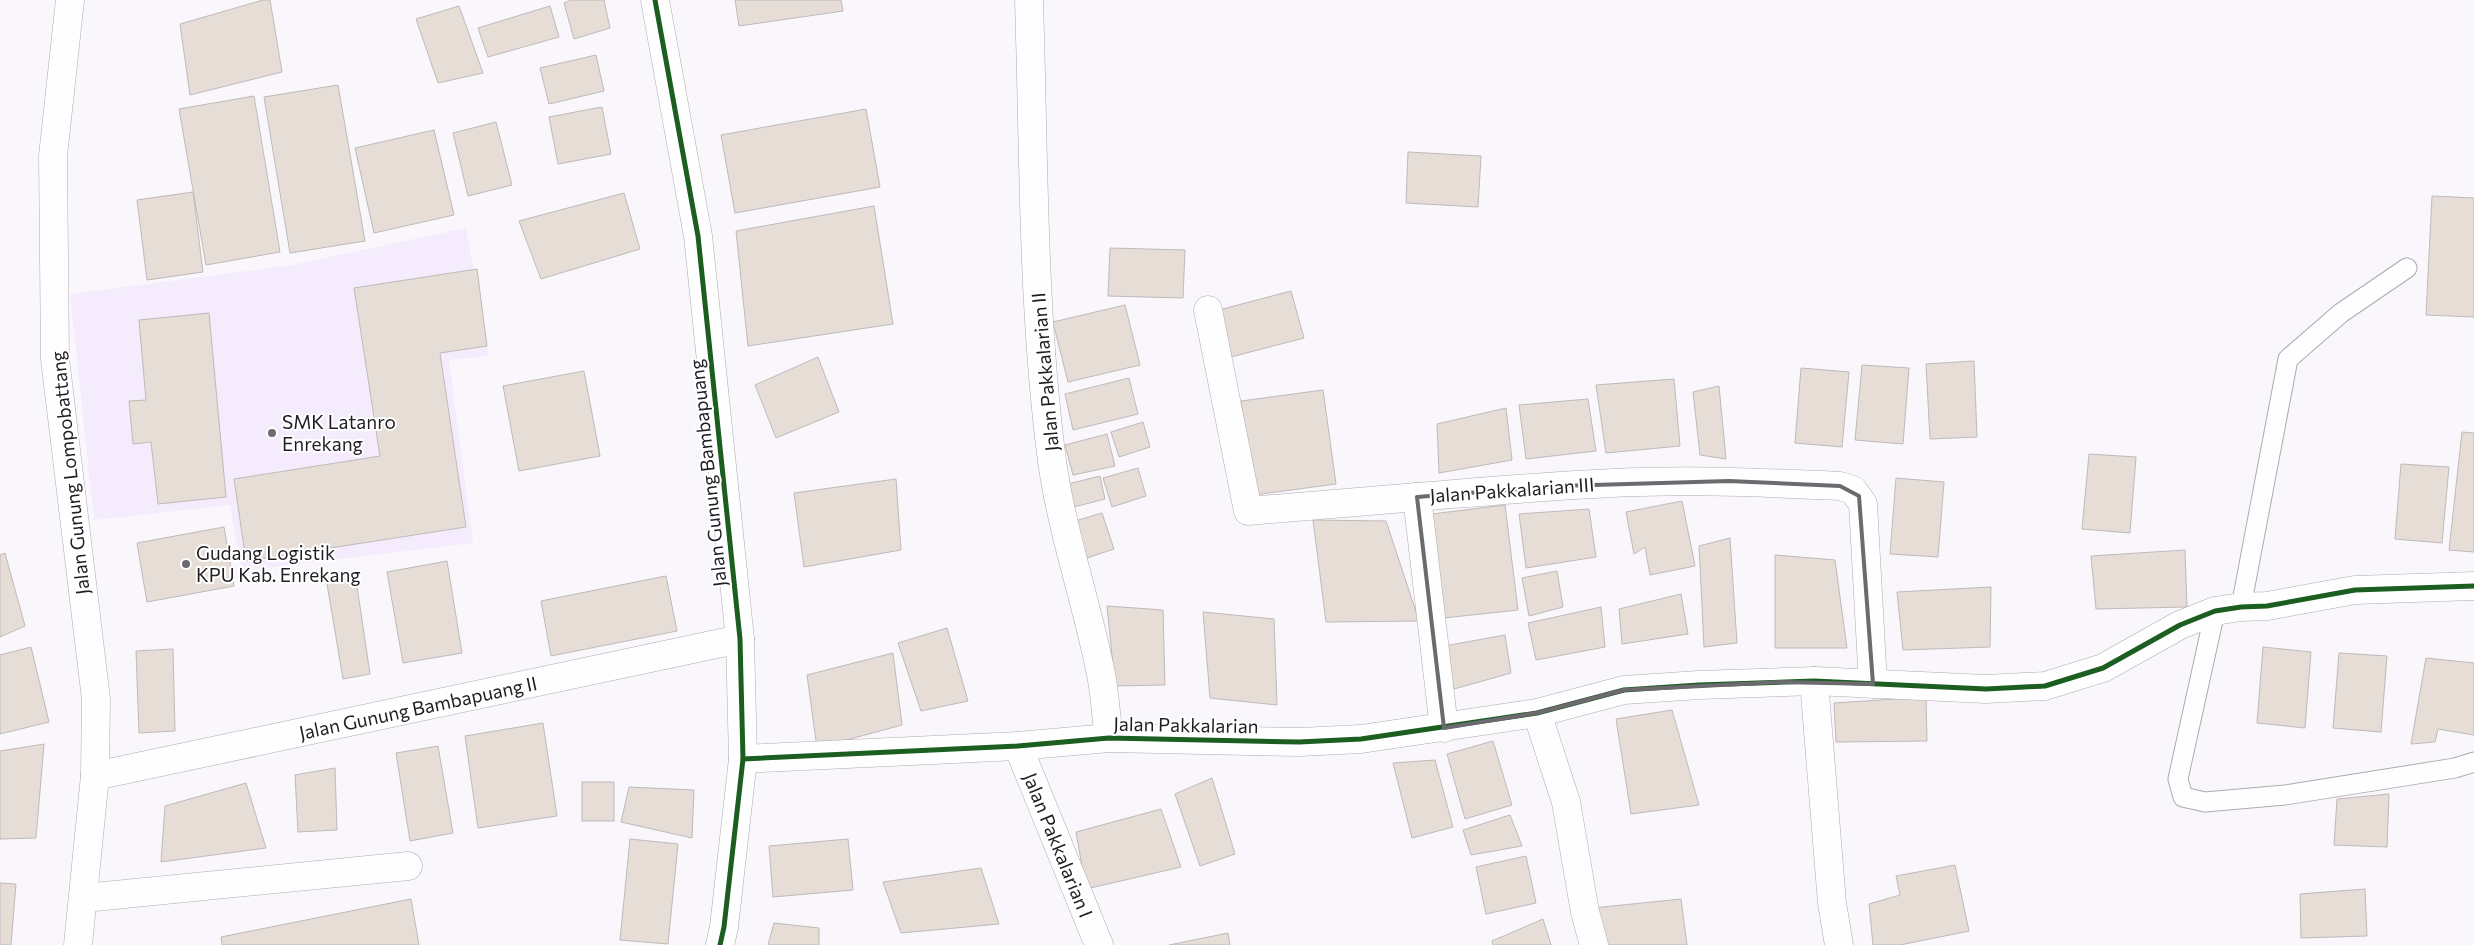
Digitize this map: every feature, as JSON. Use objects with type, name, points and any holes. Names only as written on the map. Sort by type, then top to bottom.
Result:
[{"type":"street","name":"Jalan Gunung Lompobattang","points":[[70,0],[53,156],[55,359],[96,699],[96,776],[78,945]]},
{"type":"street","name":"Jalan Gunung Bambapuang","points":[[655,0],[698,236],[740,639],[743,759],[724,927],[720,945]]},
{"type":"street","name":"Jalan Pakkalarian II","points":[[1029,0],[1039,336],[1044,393],[1053,464],[1101,675],[1109,738]]},
{"type":"street","points":[[1208,310],[1248,511],[1417,497]]},
{"type":"street","name":"Jalan Pakkalarian III","points":[[1444,728],[1417,497],[1559,486],[1642,482],[1729,481],[1840,486],[1853,490],[1863,504],[1873,684]]},
{"type":"street","name":"Jalan Pakkalarian","points":[[743,759],[1018,746],[1109,738],[1299,742],[1361,739],[1537,714],[1624,690],[1698,685],[1814,681],[1986,689],[2045,686],[2103,668],[2180,625],[2215,611],[2241,606],[2266,606],[2355,590],[2474,586]]},
{"type":"street","name":"Jalan Gunung Bambapuang II","points":[[96,776],[740,639]]},
{"type":"street","points":[[1814,681],[1832,903],[1839,945]]},
{"type":"street","points":[[1537,714],[1566,802],[1585,912],[1594,945]]},
{"type":"street","name":"Jalan Pakkalarian I","points":[[1018,746],[1099,945]]},
{"type":"street","points":[[84,898],[408,866]]},
{"type":"lane","points":[[2241,606],[2288,359],[2341,313],[2407,268]]},
{"type":"lane","points":[[2215,611],[2178,779],[2183,797],[2205,802],[2285,795],[2455,768],[2474,762]]},
{"type":"highlighted area","points":[[1729,481],[1840,486],[1859,496],[1873,684],[1780,682],[1624,690],[1537,713],[1444,728],[1417,497],[1559,486]]},
{"type":"shaded area","name":"SMK Latanro Enrekang","points":[[466,228],[489,356],[449,360],[473,543],[242,571],[230,505],[94,520],[70,294],[292,265]]},
{"type":"building","points":[[263,0],[270,0],[282,72],[190,95],[180,24]]},
{"type":"building","points":[[571,0],[604,0],[610,28],[574,39],[564,3]]},
{"type":"building","points":[[735,0],[841,0],[843,11],[739,26]]},
{"type":"building","points":[[459,6],[483,73],[438,83],[416,19]]},
{"type":"building","points":[[550,6],[559,37],[488,57],[478,28]]},
{"type":"building","points":[[596,55],[604,91],[549,104],[540,68]]},
{"type":"building","points":[[338,85],[365,241],[290,253],[264,97]]},
{"type":"building","points":[[254,96],[280,252],[206,265],[179,109]]},
{"type":"building","points":[[602,107],[611,154],[558,164],[549,117]]},
{"type":"building","points":[[866,109],[880,187],[735,213],[721,135]]},
{"type":"building","points":[[496,122],[512,185],[468,196],[453,133]]},
{"type":"building","points":[[434,130],[454,215],[374,233],[355,148]]},
{"type":"building","points":[[1408,152],[1481,156],[1478,207],[1406,203]]},
{"type":"building","points":[[193,192],[203,272],[147,280],[137,200]]},
{"type":"building","points":[[624,193],[640,249],[541,279],[519,221]]},
{"type":"building","points":[[2432,196],[2474,198],[2474,317],[2426,315]]},
{"type":"building","points":[[874,206],[893,324],[748,346],[736,231]]},
{"type":"building","points":[[1110,248],[1185,250],[1183,298],[1108,296]]},
{"type":"building","points":[[477,269],[487,346],[440,353],[466,527],[246,561],[234,479],[380,456],[354,288]]},
{"type":"building","points":[[1291,291],[1304,338],[1231,357],[1219,310]]},
{"type":"building","points":[[1125,305],[1140,365],[1068,382],[1053,322]]},
{"type":"building","points":[[209,313],[226,497],[158,504],[151,442],[133,444],[129,401],[146,400],[139,320]]},
{"type":"building","points":[[818,357],[839,412],[776,438],[755,385]]},
{"type":"building","points":[[1974,361],[1977,437],[1930,439],[1926,364]]},
{"type":"building","points":[[1862,365],[1909,368],[1903,444],[1855,440]]},
{"type":"building","points":[[1801,368],[1849,372],[1842,447],[1795,443]]},
{"type":"building","points":[[584,371],[600,456],[519,471],[503,386]]},
{"type":"building","points":[[1129,378],[1138,414],[1073,430],[1065,394]]},
{"type":"building","points":[[1674,379],[1680,446],[1606,453],[1596,385]]},
{"type":"building","points":[[1719,386],[1726,459],[1700,455],[1693,392]]},
{"type":"building","points":[[1323,390],[1336,484],[1254,495],[1241,401]]},
{"type":"building","points":[[1588,399],[1596,451],[1526,459],[1519,405]]},
{"type":"building","points":[[1506,408],[1512,460],[1439,473],[1437,424]]},
{"type":"building","points":[[1143,422],[1150,447],[1119,457],[1111,432]]},
{"type":"building","points":[[2462,432],[2474,433],[2474,552],[2449,550]]},
{"type":"building","points":[[1107,434],[1115,466],[1073,475],[1065,445]]},
{"type":"building","points":[[2089,454],[2136,457],[2130,533],[2082,529]]},
{"type":"building","points":[[2401,464],[2449,467],[2442,543],[2395,539]]},
{"type":"building","points":[[1138,468],[1146,496],[1112,507],[1103,478]]},
{"type":"building","points":[[1100,476],[1105,499],[1074,507],[1068,484]]},
{"type":"building","points":[[1896,478],[1944,482],[1938,557],[1890,554]]},
{"type":"building","points":[[896,479],[901,550],[804,567],[794,493]]},
{"type":"building","points":[[1682,501],[1695,566],[1650,575],[1645,547],[1634,554],[1626,512]]},
{"type":"building","points":[[1505,505],[1518,610],[1444,618],[1432,514]]},
{"type":"building","points":[[1589,509],[1596,557],[1526,568],[1519,514]]},
{"type":"building","points":[[1102,513],[1114,549],[1087,558],[1075,521]]},
{"type":"building","points":[[1313,520],[1386,521],[1419,621],[1326,622]]},
{"type":"building","name":"Gudang Logistik KPU Kab. Enrekang","points":[[224,527],[234,586],[147,602],[137,543]]},
{"type":"building","points":[[1730,538],[1737,643],[1704,647],[1699,546]]},
{"type":"building","points":[[2185,550],[2187,607],[2096,609],[2091,556]]},
{"type":"building","points":[[5,553],[25,626],[0,637],[0,555]]},
{"type":"building","points":[[1775,555],[1835,560],[1847,648],[1775,648]]},
{"type":"building","points":[[447,561],[462,653],[403,663],[387,572]]},
{"type":"building","points":[[1557,571],[1563,607],[1529,616],[1522,578]]},
{"type":"building","points":[[355,573],[370,674],[343,679],[326,578]]},
{"type":"building","points":[[666,576],[677,631],[551,656],[541,601]]},
{"type":"building","points":[[1991,587],[1990,647],[1903,650],[1897,592]]},
{"type":"building","points":[[1681,594],[1688,634],[1622,644],[1619,609]]},
{"type":"building","points":[[1107,606],[1163,610],[1165,685],[1115,686]]},
{"type":"building","points":[[1601,607],[1605,647],[1536,660],[1528,623]]},
{"type":"building","points":[[1203,612],[1274,619],[1277,705],[1210,698]]},
{"type":"building","points":[[947,628],[968,701],[921,711],[898,643]]},
{"type":"building","points":[[1505,635],[1511,673],[1454,689],[1444,646]]},
{"type":"building","points":[[31,647],[49,722],[0,734],[0,655]]},
{"type":"building","points":[[2263,647],[2311,652],[2305,728],[2257,723]]},
{"type":"building","points":[[173,649],[175,731],[139,733],[136,651]]},
{"type":"building","points":[[893,653],[902,725],[817,748],[807,675]]},
{"type":"building","points":[[2339,653],[2387,656],[2381,732],[2333,728]]},
{"type":"building","points":[[2426,658],[2474,663],[2474,735],[2438,729],[2435,742],[2411,744]]},
{"type":"building","points":[[1926,697],[1927,741],[1836,742],[1834,703]]},
{"type":"building","points":[[1672,710],[1699,805],[1631,814],[1616,719]]},
{"type":"building","points":[[543,723],[557,816],[478,828],[465,736]]},
{"type":"building","points":[[1493,741],[1512,805],[1465,819],[1447,754]]},
{"type":"building","points":[[44,744],[36,838],[0,839],[0,751]]},
{"type":"building","points":[[438,746],[453,833],[410,841],[396,753]]},
{"type":"building","points":[[1435,760],[1453,827],[1412,838],[1393,763]]},
{"type":"building","points":[[335,768],[337,830],[298,832],[295,775]]},
{"type":"building","points":[[1212,778],[1235,854],[1200,866],[1175,794]]},
{"type":"building","points":[[582,782],[614,782],[614,821],[582,821]]},
{"type":"building","points":[[246,783],[266,848],[161,862],[165,806]]},
{"type":"building","points":[[629,787],[694,790],[692,838],[621,822]]},
{"type":"building","points":[[2389,794],[2387,847],[2334,845],[2337,799]]},
{"type":"building","points":[[1161,809],[1181,867],[1086,889],[1076,832]]},
{"type":"building","points":[[1510,815],[1522,846],[1471,855],[1463,830]]},
{"type":"building","points":[[630,839],[678,844],[668,944],[620,940]]},
{"type":"building","points":[[848,839],[853,890],[773,897],[769,846]]},
{"type":"building","points":[[1526,856],[1536,903],[1486,914],[1476,867]]},
{"type":"building","points":[[1955,865],[1969,931],[1900,945],[1873,945],[1869,904],[1900,895],[1896,876]]},
{"type":"building","points":[[981,868],[999,924],[901,933],[883,882]]},
{"type":"building","points":[[0,883],[16,884],[11,945],[0,945]]},
{"type":"building","points":[[2365,889],[2367,936],[2301,938],[2300,894]]},
{"type":"building","points":[[411,899],[419,945],[222,945],[221,937]]},
{"type":"building","points":[[1681,899],[1687,945],[1601,945],[1593,908]]},
{"type":"building","points":[[1543,919],[1551,945],[1493,945],[1492,941]]},
{"type":"building","points":[[774,923],[819,928],[819,945],[768,945]]},
{"type":"building","points":[[1228,933],[1230,945],[1169,945]]},
{"type":"cycle path","points":[[655,0],[698,236],[740,639],[743,759],[724,927],[720,945]]},
{"type":"cycle path","points":[[743,759],[1018,746],[1109,738],[1299,742],[1361,739],[1537,713],[1624,690],[1699,685],[1814,681],[1986,689],[2045,686],[2103,668],[2180,625],[2215,611],[2267,606],[2355,590],[2474,586]]},
{"type":"place","name":"SMK Latanro Enrekang","points":[[272,433]]},
{"type":"place","name":"Gudang Logistik KPU Kab. Enrekang","points":[[186,564]]}]
